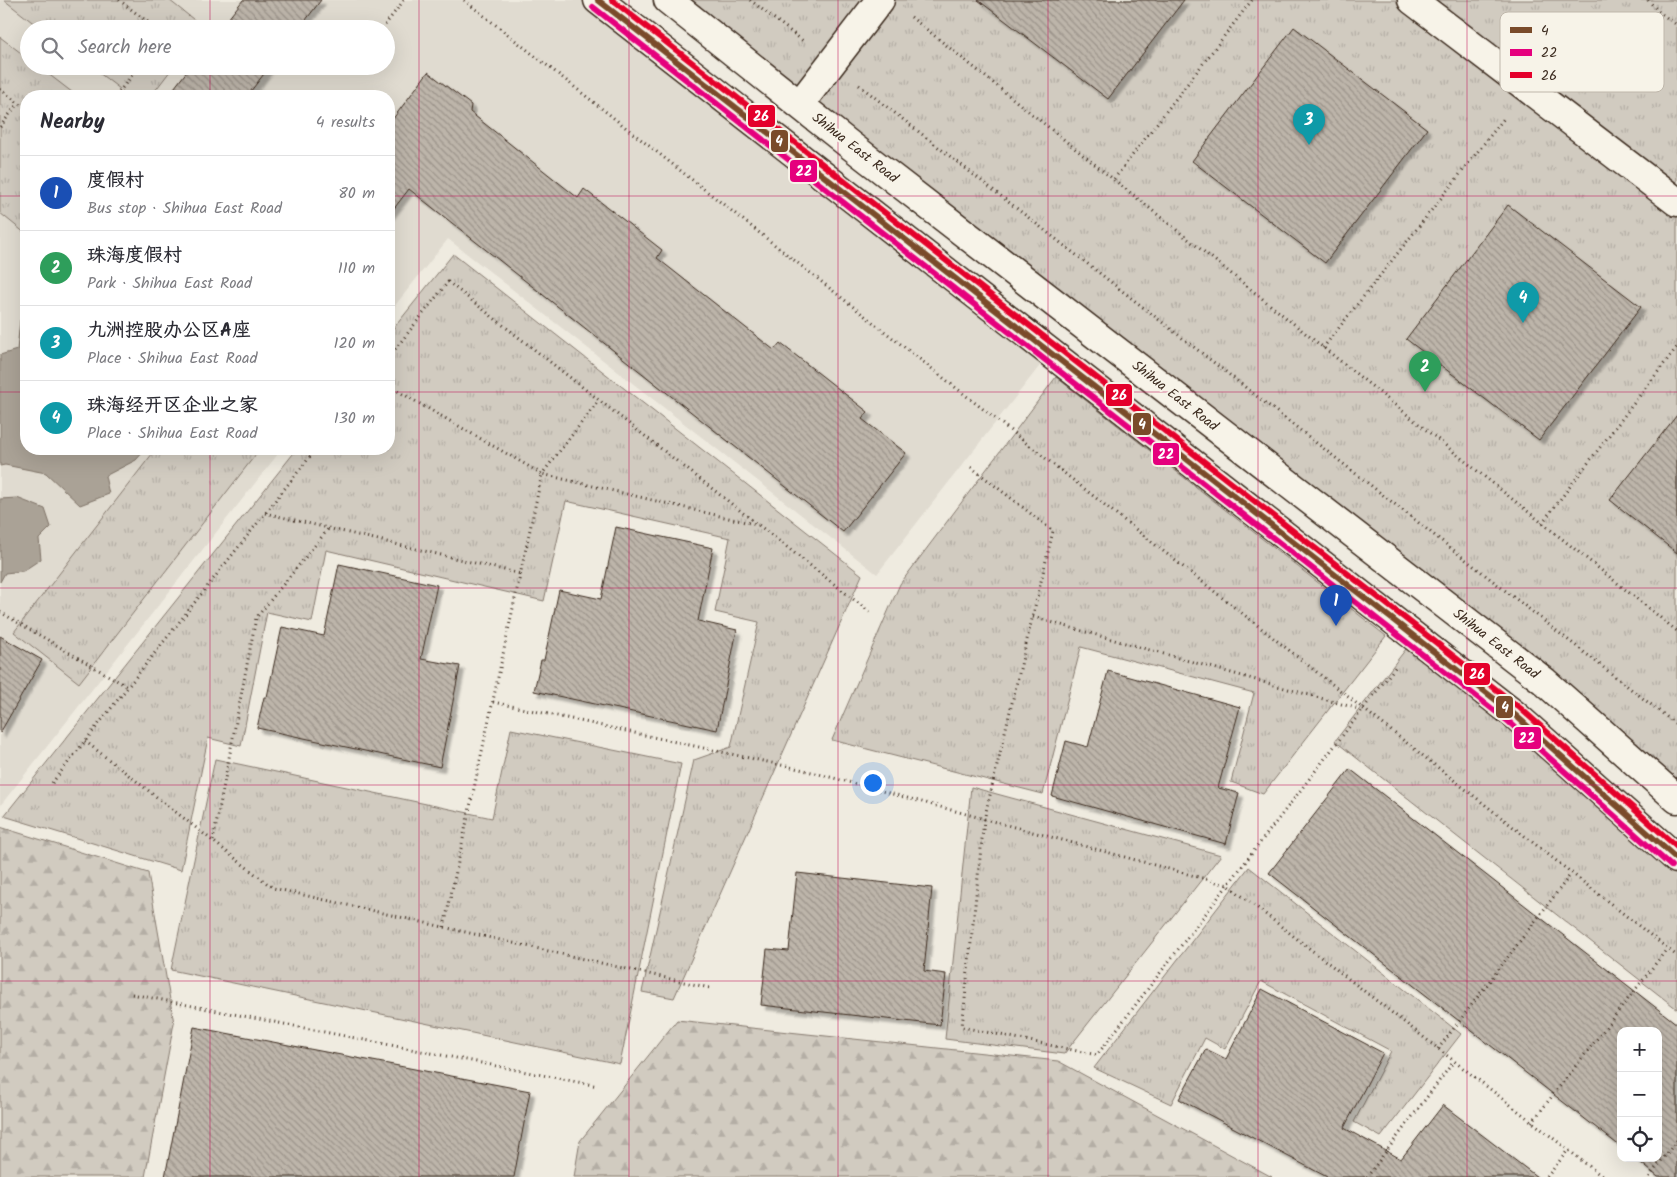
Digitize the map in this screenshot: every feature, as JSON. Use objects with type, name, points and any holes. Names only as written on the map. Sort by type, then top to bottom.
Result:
[{"type":"main road","points":[[598,0],[1515,715],[1677,859]]},
{"type":"main road","name":"Shihua East Road","points":[[668,0],[1544,681],[1677,799]]},
{"type":"main road","points":[[800,104],[880,0]]},
{"type":"main road","points":[[1412,0],[1500,67]]},
{"type":"main road","points":[[1533,92],[1677,202]]},
{"type":"path","points":[[119,0],[145,20]]},
{"type":"path","points":[[389,20],[404,0]]},
{"type":"path","points":[[464,0],[1004,424],[1362,710],[1677,956]]},
{"type":"path","points":[[750,0],[1677,725]]},
{"type":"path","points":[[1114,179],[1252,0]]},
{"type":"path","points":[[1648,0],[1659,12]]},
{"type":"path","points":[[905,12],[1677,631]]},
{"type":"path","points":[[1664,16],[1677,25]]},
{"type":"path","points":[[121,90],[132,75]]},
{"type":"path","points":[[0,89],[18,103],[0,127]]},
{"type":"path","points":[[1323,348],[1525,92]]},
{"type":"path","points":[[395,349],[448,282],[871,613]]},
{"type":"path","points":[[1542,523],[1677,347]]},
{"type":"path","points":[[395,389],[542,474],[758,525]]},
{"type":"path","points":[[444,927],[542,474],[599,400]]},
{"type":"path","points":[[52,783],[311,455]]},
{"type":"path","points":[[971,467],[1053,531],[984,820],[962,1027],[1097,1055],[1417,639]]},
{"type":"path","points":[[265,513],[521,574]]},
{"type":"path","points":[[213,841],[256,618],[329,528]]},
{"type":"path","points":[[0,612],[128,687]]},
{"type":"path","points":[[1033,617],[1362,710]]},
{"type":"path","points":[[493,702],[804,770],[1228,885],[1603,1177]]},
{"type":"path","points":[[84,741],[272,888],[710,988]]},
{"type":"path","points":[[1438,1049],[1571,874]]},
{"type":"path","points":[[1532,1122],[1667,949]]},
{"type":"path","points":[[132,994],[598,1086]]},
{"type":"path","points":[[1367,1177],[1454,1061]]},
{"type":"path","points":[[1649,1177],[1677,1140]]},
{"type":"path","points":[[1547,1177],[1568,1150]]},
{"type":"shaded area","points":[[0,0],[595,0],[1049,354],[877,574],[448,239],[395,305],[395,90],[20,90],[20,455],[277,455],[0,806]]},
{"type":"shaded area","points":[[20,320],[20,455],[141,455],[136,460],[105,476],[109,494],[80,505],[46,473],[5,465],[0,466],[0,355],[17,350]]},
{"type":"shaded area","points":[[17,498],[45,509],[51,527],[39,539],[41,559],[23,571],[5,573],[0,582],[0,499]]},
{"type":"green space","points":[[4,0],[169,0],[194,20],[30,20]]},
{"type":"green space","points":[[669,0],[1677,0],[1677,799]]},
{"type":"green space","points":[[0,37],[20,52],[20,75],[50,75],[69,90],[20,90],[20,229],[0,213]]},
{"type":"green space","points":[[102,75],[167,75],[156,90],[121,90]]},
{"type":"green space","points":[[453,254],[862,575],[674,998],[642,992],[694,760],[731,747],[759,622],[715,612],[730,538],[566,501],[544,601],[326,550],[312,622],[267,612],[241,746],[208,738],[181,870],[4,816],[292,455],[395,455],[395,326]]},
{"type":"green space","points":[[1056,377],[1386,636],[1263,794],[1231,782],[1254,693],[1081,647],[1043,794],[832,740],[900,584]]},
{"type":"green space","points":[[151,455],[255,455],[79,683],[14,632]]},
{"type":"green space","points":[[1409,645],[1513,729],[1677,873],[1677,1009],[1335,741]]},
{"type":"green space","points":[[511,729],[681,764],[620,1064],[171,970],[215,759],[492,818]]},
{"type":"green space","points":[[971,787],[1221,855],[1064,1054],[945,1039]]},
{"type":"green space","points":[[0,827],[148,873],[174,1023],[145,1177],[0,1177]]},
{"type":"green space","points":[[1249,867],[1461,1034],[1381,1137],[1354,1122],[1391,1051],[1261,981],[1225,1049],[1205,1038],[1171,1104],[1094,1068]]},
{"type":"green space","points":[[677,1020],[1058,1061],[1272,1177],[574,1177],[580,1141]]},
{"type":"building","points":[[243,0],[321,0],[306,20],[227,20]]},
{"type":"building","points":[[978,0],[1184,0],[1108,99]]},
{"type":"building","points":[[1294,27],[1427,129],[1325,263],[1192,161]]},
{"type":"building","points":[[428,72],[471,105],[470,112],[578,198],[584,189],[662,250],[657,258],[774,350],[780,343],[868,412],[862,419],[906,453],[843,532],[409,189],[395,207],[395,116]]},
{"type":"building","points":[[184,75],[263,75],[252,90],[173,90]]},
{"type":"building","points":[[1508,205],[1641,307],[1539,440],[1406,339]]},
{"type":"building","points":[[1677,415],[1677,553],[1610,500]]},
{"type":"building","points":[[616,527],[713,548],[698,621],[737,630],[717,730],[534,691],[541,660],[544,660],[559,590],[601,599]]},
{"type":"building","points":[[339,564],[437,585],[421,659],[460,666],[440,767],[257,728],[264,697],[267,697],[282,627],[324,636]]},
{"type":"building","points":[[0,636],[42,660],[0,733]]},
{"type":"building","points":[[1108,671],[1240,707],[1218,788],[1239,793],[1226,844],[1052,796],[1066,741],[1088,747]]},
{"type":"building","points":[[1350,769],[1677,1024],[1677,1177],[1658,1177],[1640,1162],[1662,1162],[1662,1027],[1617,1027],[1617,1144],[1269,873]]},
{"type":"building","points":[[797,873],[932,888],[924,971],[946,974],[940,1025],[761,1005],[767,949],[789,951]]},
{"type":"building","points":[[1262,989],[1383,1053],[1344,1128],[1401,1159],[1443,1105],[1537,1177],[1327,1177],[1179,1099],[1206,1049],[1226,1059]]},
{"type":"building","points":[[194,1027],[530,1091],[514,1177],[165,1177]]},
{"type":"transit line","name":"4","points":[[598,0],[1515,715],[1677,859]]},
{"type":"transit line","name":"26","points":[[612,0],[1520,708],[1677,847]]},
{"type":"transit line","name":"22","points":[[593,7],[1509,722],[1671,866]]},
{"type":"place","name":"九洲控股办公区A座","points":[[1309,145]]},
{"type":"place","name":"珠海经开区企业之家","points":[[1523,323]]},
{"type":"place","name":"珠海度假村","points":[[1425,392]]},
{"type":"place","name":"度假村","points":[[1336,626]]}]
